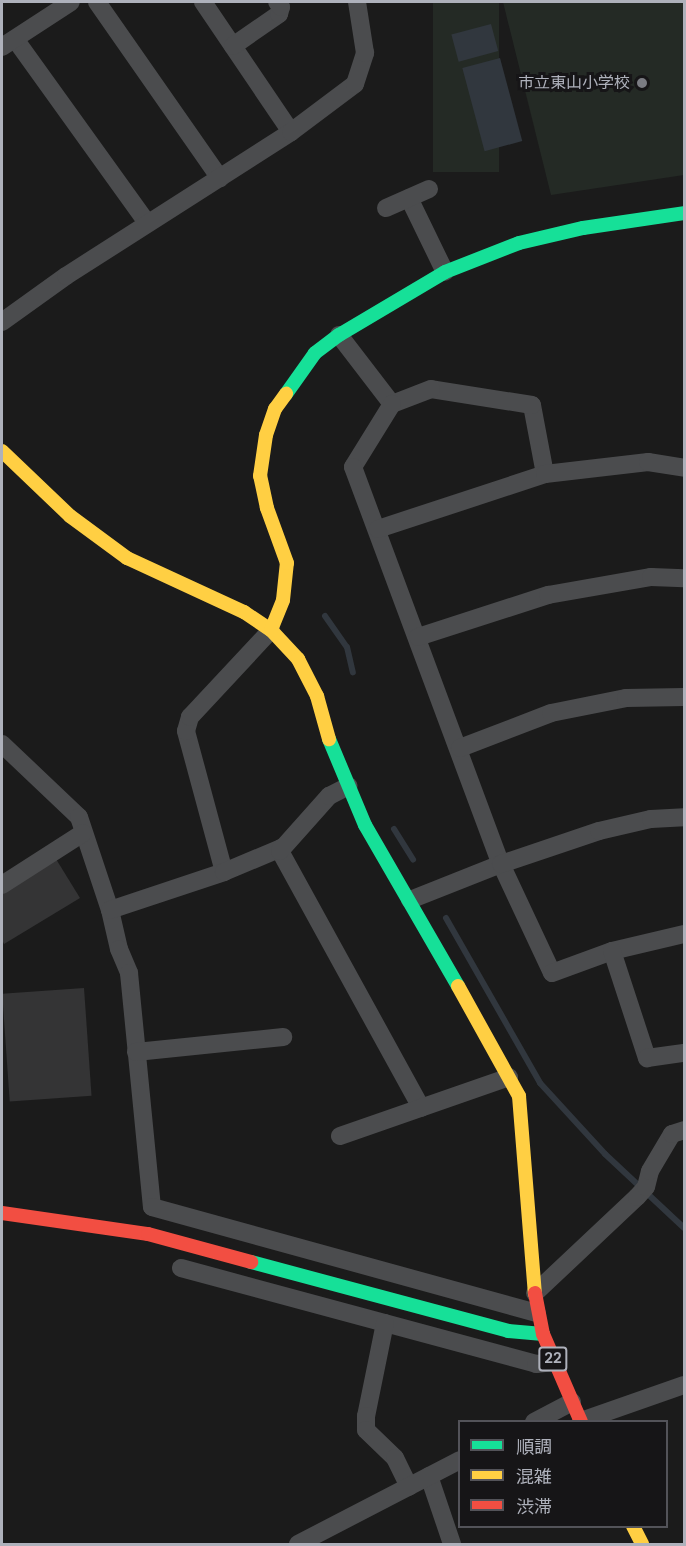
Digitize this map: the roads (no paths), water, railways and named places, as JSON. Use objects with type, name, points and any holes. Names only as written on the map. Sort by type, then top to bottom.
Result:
[{"type":"street","points":[[71,2],[8,43],[147,223]]},
{"type":"street","points":[[97,2],[220,178]]},
{"type":"street","points":[[203,2],[291,132]]},
{"type":"street","points":[[233,46],[279,14],[280,7],[277,2]]},
{"type":"street","points":[[2,322],[66,276],[291,132],[355,84],[365,53],[357,2]]},
{"type":"street","points":[[386,208],[429,189]]},
{"type":"street","points":[[409,198],[445,272]]},
{"type":"street","points":[[224,872],[186,731],[190,717],[271,630],[283,600],[288,563],[267,508],[260,476],[266,435],[276,409],[290,385],[315,353],[339,335],[445,272],[519,243],[583,228],[684,213]]},
{"type":"street","points":[[339,335],[392,404]]},
{"type":"street","points":[[545,474],[532,405],[431,389],[392,404],[353,467],[460,748],[501,864],[552,973],[612,951],[684,934]]},
{"type":"street","points":[[2,451],[70,516],[127,558],[244,612],[271,630],[298,659],[317,696],[331,745],[365,825],[410,900],[519,1096],[535,1293]]},
{"type":"street","points":[[378,529],[545,474],[648,462],[684,468]]},
{"type":"street","points":[[418,637],[548,595],[651,578],[684,578]]},
{"type":"street","points":[[460,748],[551,713],[626,698],[684,697]]},
{"type":"street","points":[[2,744],[79,817],[110,910],[119,949],[129,973],[152,1207],[537,1313]]},
{"type":"street","points":[[280,851],[329,796],[349,786]]},
{"type":"street","points":[[410,900],[501,864],[599,831],[651,819],[684,817]]},
{"type":"street","points":[[2,885],[83,833]]},
{"type":"street","points":[[110,910],[224,872],[281,848],[280,851],[421,1108]]},
{"type":"street","points":[[612,951],[647,1058],[684,1053]]},
{"type":"street","points":[[136,1052],[283,1037]]},
{"type":"street","points":[[340,1136],[509,1077]]},
{"type":"street","points":[[535,1293],[641,1192],[672,1134],[684,1130]]},
{"type":"street","points":[[2,1214],[148,1234],[508,1331],[543,1334]]},
{"type":"street","points":[[181,1268],[536,1364],[554,1362]]},
{"type":"street","name":"22","points":[[535,1293],[537,1313],[543,1334],[581,1420]]},
{"type":"street","points":[[385,1323],[366,1416],[366,1430],[395,1458],[409,1487]]},
{"type":"street","points":[[584,1420],[684,1385]]},
{"type":"street","points":[[538,1420],[572,1402]]},
{"type":"street","points":[[298,1545],[458,1461]]},
{"type":"street","points":[[429,1476],[452,1545]]},
{"type":"street","points":[[634,1528],[642,1545]]},
{"type":"waterway","points":[[325,616],[347,647],[353,672]]},
{"type":"waterway","points":[[394,829],[413,859]]},
{"type":"waterway","points":[[446,918],[540,1083],[605,1154],[684,1228]]},
{"type":"place","name":"市立東山小学校","points":[[642,83]]}]
